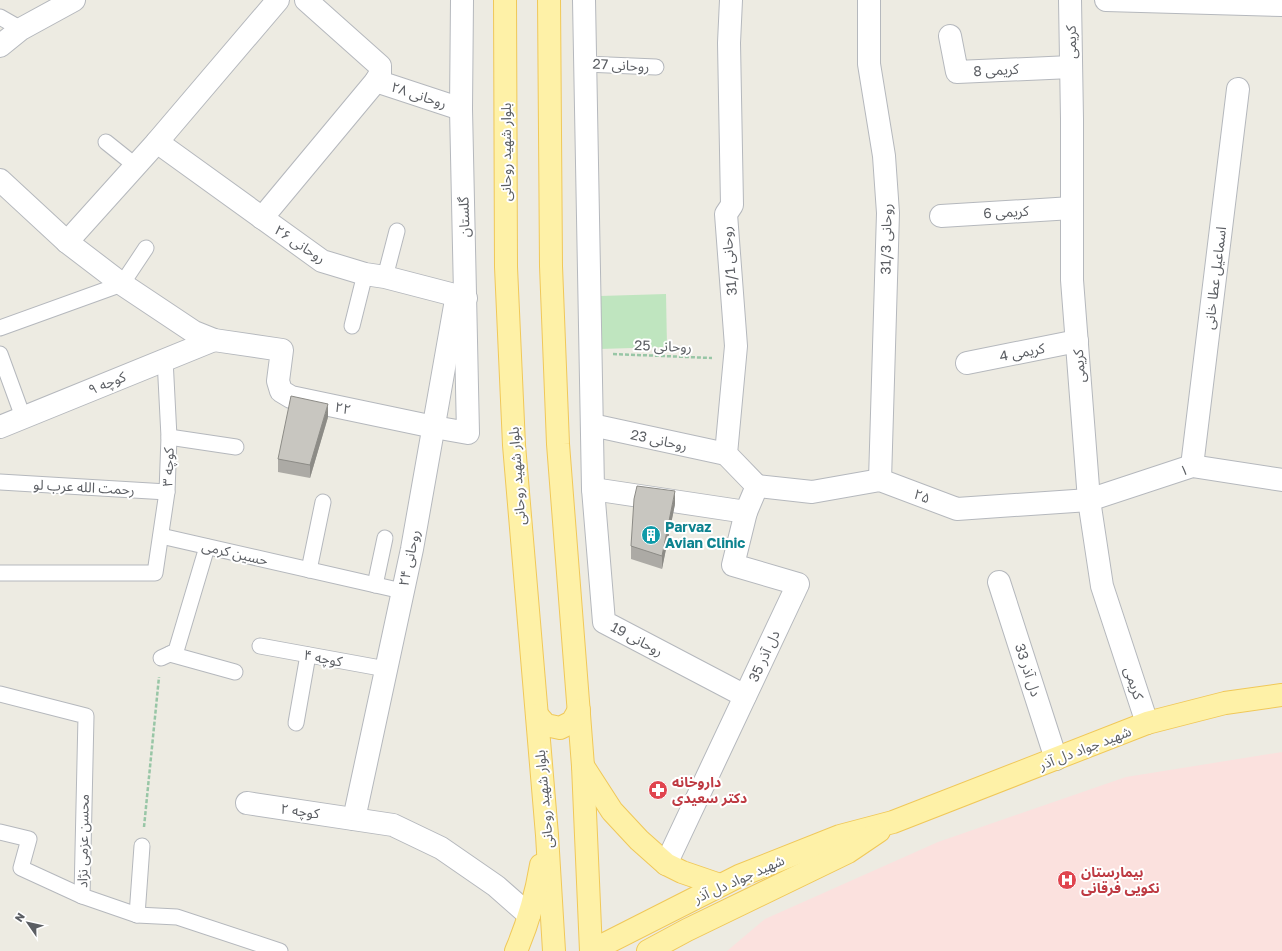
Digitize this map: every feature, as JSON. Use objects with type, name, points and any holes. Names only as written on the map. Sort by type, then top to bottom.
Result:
[{"type":"main road","name":"بلوار شهید روحانی","points":[[505,0],[506,275],[514,445],[547,835],[554,951]]},
{"type":"main road","points":[[549,0],[551,266],[558,444],[583,766],[591,951]]},
{"type":"main road","name":"شهید جواد دل آذر","points":[[591,951],[739,876],[840,836],[893,822],[1147,723],[1225,703],[1282,695]]},
{"type":"main road","points":[[537,715],[546,725],[560,728],[572,722],[578,710]]},
{"type":"main road","points":[[583,766],[612,811],[639,840],[666,864],[682,872],[720,885]]},
{"type":"main road","name":"شهید جواد دل آذر","points":[[648,951],[687,930],[848,852],[893,822]]},
{"type":"main road","points":[[516,951],[524,933],[536,893],[547,835]]},
{"type":"main road","points":[[668,951],[687,930]]},
{"type":"street","points":[[0,46],[21,29],[74,0]]},
{"type":"street","points":[[67,242],[157,142],[278,0]]},
{"type":"street","points":[[262,218],[376,81],[380,74],[380,66],[306,0]]},
{"type":"street","name":"گلستان","points":[[462,0],[461,297],[468,433]]},
{"type":"street","points":[[584,0],[593,489],[746,512]]},
{"type":"street","name":"روحانی 31/1","points":[[726,454],[736,346],[726,214],[732,205],[729,43],[731,0]]},
{"type":"street","name":"روحانی 31/3","points":[[869,0],[869,64],[884,156],[888,213],[880,480]]},
{"type":"street","name":"کریمی","points":[[1070,0],[1072,280],[1089,500],[1102,586],[1147,723]]},
{"type":"street","points":[[1106,0],[1282,5]]},
{"type":"street","name":"کریمی 8","points":[[950,36],[957,72],[1071,67]]},
{"type":"street","name":"روحانی ۲۸","points":[[376,81],[461,109]]},
{"type":"street","name":"اسماعیل عطا خانی","points":[[1192,466],[1238,89]]},
{"type":"street","name":"روحانی ۲۶","points":[[157,142],[322,261],[375,276],[461,297]]},
{"type":"street","points":[[0,180],[67,242],[122,284],[194,332],[214,340]]},
{"type":"street","name":"کریمی 6","points":[[941,216],[1072,208]]},
{"type":"street","name":"روحانی ۲۴","points":[[354,819],[412,549],[434,427],[461,297]]},
{"type":"street","name":"کوچه ۹","points":[[0,427],[214,340]]},
{"type":"street","name":"۲۲","points":[[214,340],[282,350],[278,381],[281,391],[291,397],[468,433]]},
{"type":"street","name":"کریمی 4","points":[[967,363],[1077,341]]},
{"type":"street","name":"روحانی 23","points":[[592,425],[726,454]]},
{"type":"street","points":[[726,454],[756,486],[812,492],[880,480]]},
{"type":"street","name":"۱","points":[[1089,500],[1192,466],[1282,480]]},
{"type":"street","name":"۲۵","points":[[880,480],[957,509],[1089,500]]},
{"type":"street","name":"دل آذر 35","points":[[666,864],[798,584],[733,565],[746,512],[756,486]]},
{"type":"street","name":"روحانی 19","points":[[593,489],[604,622],[745,696]]},
{"type":"street","name":"دل آذر 33","points":[[999,582],[1056,759]]},
{"type":"street","name":"کوچه ۲","points":[[247,803],[393,825],[441,848],[496,886],[529,915]]},
{"type":"lane","points":[[0,17],[21,29]]},
{"type":"lane","name":"روحانی 27","points":[[585,64],[656,67]]},
{"type":"lane","points":[[106,142],[136,166]]},
{"type":"lane","points":[[352,326],[397,231]]},
{"type":"lane","points":[[0,328],[122,284],[146,248]]},
{"type":"lane","points":[[0,354],[23,417]]},
{"type":"lane","name":"کوچه ۳","points":[[0,573],[155,573],[167,492],[169,437],[165,359]]},
{"type":"lane","points":[[169,437],[236,448]]},
{"type":"lane","name":"رحمت الله عرب لو","points":[[0,482],[167,492]]},
{"type":"lane","points":[[310,570],[323,502]]},
{"type":"lane","name":"حسین کرمی","points":[[160,536],[402,591]]},
{"type":"lane","points":[[375,585],[385,538]]},
{"type":"lane","points":[[166,656],[176,651],[207,547]]},
{"type":"lane","name":"کوچه ۴","points":[[260,646],[386,669]]},
{"type":"lane","points":[[296,723],[308,655]]},
{"type":"lane","points":[[166,656],[235,672]]},
{"type":"lane","name":"محسن عزمی نژاد","points":[[0,694],[86,716],[82,896],[137,915],[177,916],[280,951]]},
{"type":"lane","points":[[0,832],[29,839],[21,868],[82,896]]},
{"type":"lane","points":[[137,915],[142,846]]},
{"type":"path","name":"روحانی 25","points":[[591,353],[735,358]]},
{"type":"path","points":[[142,846],[166,656]]},
{"type":"shaded area","name":"بیمارستان نکویی فرقانی","points":[[1282,752],[1282,951],[727,951],[765,919],[938,842],[1126,777]]},
{"type":"green space","points":[[666,294],[667,347],[599,349],[600,296]]},
{"type":"building","points":[[291,396],[328,404],[310,465],[278,459]]},
{"type":"building","name":"Parvaz Avian Clinic","points":[[637,486],[675,491],[662,556],[631,546],[634,499]]},
{"type":"place","name":"Parvaz Avian Clinic","points":[[651,535]]},
{"type":"place","name":"داروخانه دکتر سعیدی","points":[[658,790]]},
{"type":"place","name":"بیمارستان نکویی فرقانی","points":[[1067,880]]}]
